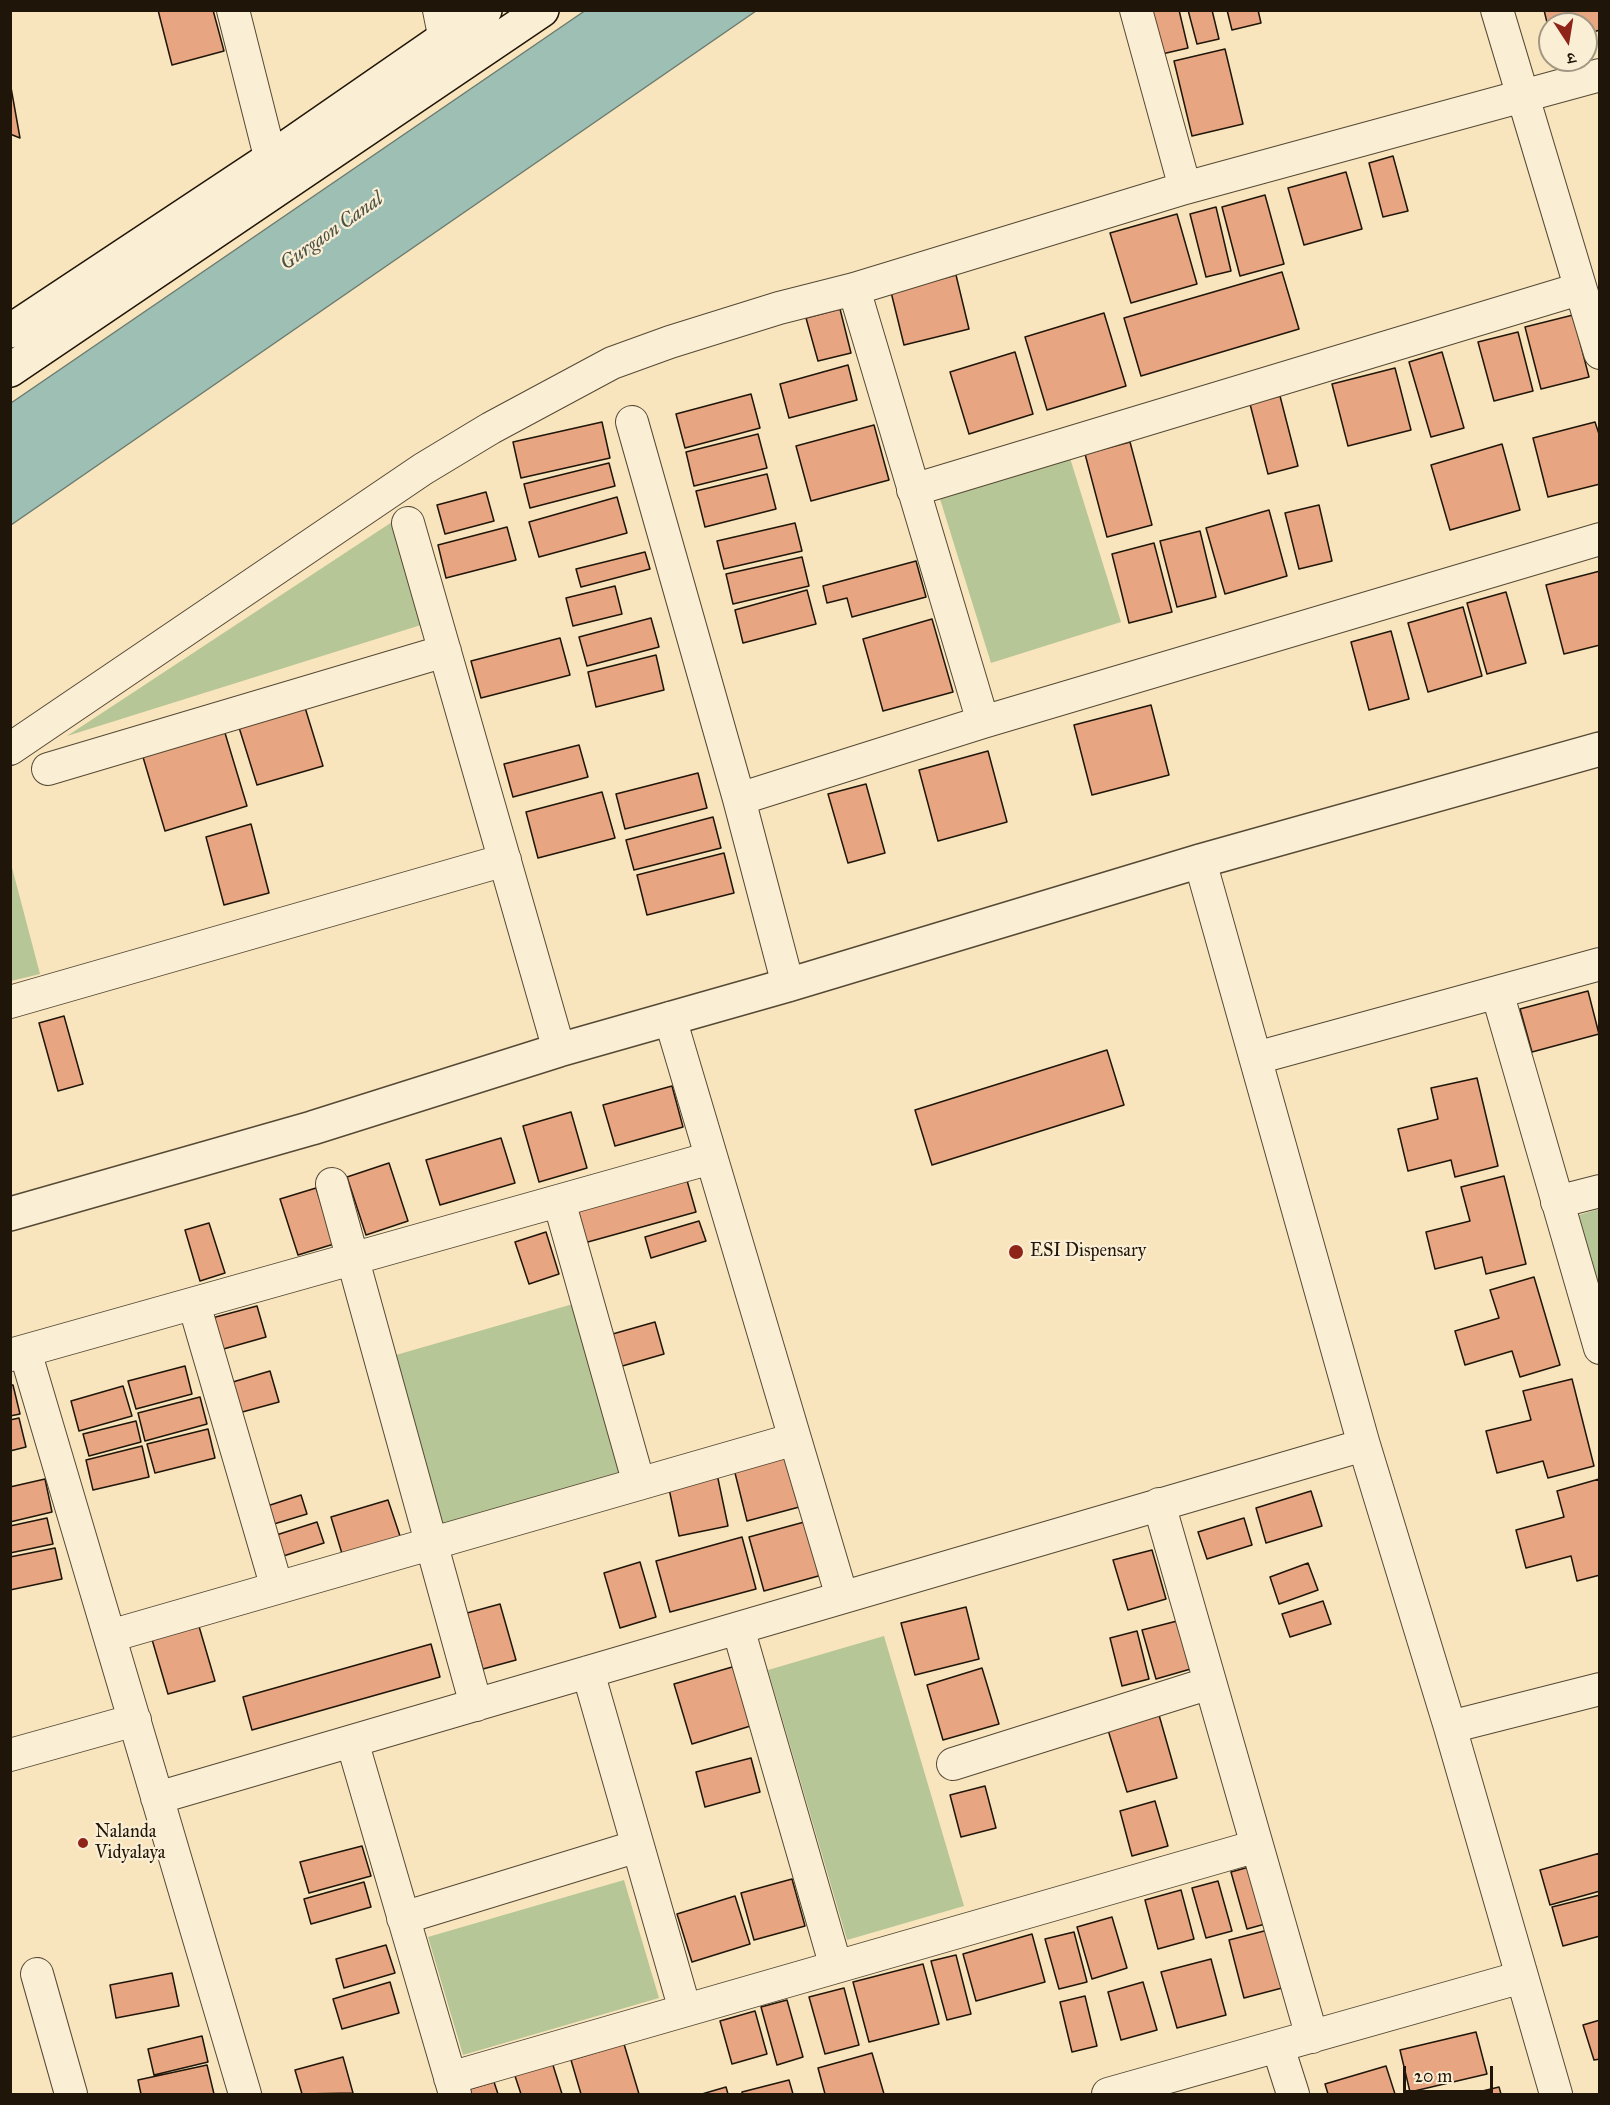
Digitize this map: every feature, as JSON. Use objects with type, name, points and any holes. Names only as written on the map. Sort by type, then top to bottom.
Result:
[{"type":"street","points":[[233,10],[268,160],[279,190]]},
{"type":"street","points":[[10,331],[268,160],[442,25],[485,10]]},
{"type":"street","points":[[10,370],[542,10]]},
{"type":"street","points":[[1136,10],[1185,188]]},
{"type":"street","points":[[1497,10],[1599,353]]},
{"type":"street","points":[[10,749],[409,478],[491,428],[612,363],[779,308],[854,289],[1185,188],[1599,75]]},
{"type":"street","points":[[913,490],[1579,288]]},
{"type":"street","points":[[854,289],[983,722]]},
{"type":"street","points":[[632,422],[739,799],[788,985]]},
{"type":"street","points":[[408,523],[559,1050]]},
{"type":"street","points":[[739,799],[983,722],[1599,539]]},
{"type":"street","points":[[48,769],[445,651]]},
{"type":"street","points":[[10,1214],[312,1128],[559,1050],[788,985],[1200,861],[1599,749]]},
{"type":"street","points":[[10,1002],[505,860]]},
{"type":"street","points":[[1200,861],[1364,1444],[1450,1727],[1556,2094]]},
{"type":"street","points":[[1256,1058],[1599,964]]},
{"type":"street","points":[[1497,992],[1599,1348]]},
{"type":"street","points":[[670,1018],[842,1598]]},
{"type":"street","points":[[246,2094],[110,1636],[18,1353],[711,1158]]},
{"type":"street","points":[[332,1184],[476,1705]]},
{"type":"street","points":[[1557,1202],[1599,1191]]},
{"type":"street","points":[[559,1201],[639,1484]]},
{"type":"street","points":[[194,1304],[277,1588]]},
{"type":"street","points":[[110,1636],[795,1439]]},
{"type":"street","points":[[158,1798],[1364,1444]]},
{"type":"street","points":[[1159,1504],[1312,2037]]},
{"type":"street","points":[[738,1628],[836,1967]]},
{"type":"street","points":[[588,1672],[685,2010]]},
{"type":"street","points":[[953,1764],[1210,1683]]},
{"type":"street","points":[[1450,1727],[1599,1689]]},
{"type":"street","points":[[10,1755],[135,1720]]},
{"type":"street","points":[[352,1741],[452,2086],[685,2010],[1257,1846]]},
{"type":"street","points":[[403,1918],[638,1846]]},
{"type":"street","points":[[38,1974],[71,2094]]},
{"type":"street","points":[[1108,2094],[1522,1977]]},
{"type":"street","points":[[1278,2046],[1293,2094]]},
{"type":"green space","points":[[1070,458],[1121,622],[991,663],[940,499]]},
{"type":"green space","points":[[392,522],[421,625],[67,736]]},
{"type":"green space","points":[[10,860],[40,974],[11,981],[10,981]]},
{"type":"green space","points":[[1599,1209],[1599,1290],[1579,1215]]},
{"type":"green space","points":[[573,1304],[622,1474],[439,1527],[389,1357]]},
{"type":"green space","points":[[884,1636],[964,1906],[847,1940],[768,1670]]},
{"type":"green space","points":[[624,1880],[659,1998],[463,2055],[428,1937]]},
{"type":"water","name":"Gurgaon Canal","points":[[586,10],[756,11],[11,525],[11,403]]},
{"type":"building","points":[[158,10],[213,10],[224,51],[172,65]]},
{"type":"building","points":[[1151,10],[1179,10],[1188,48],[1162,54]]},
{"type":"building","points":[[1188,10],[1212,10],[1219,39],[1197,44]]},
{"type":"building","points":[[1227,10],[1258,10],[1261,23],[1232,30]]},
{"type":"building","points":[[1544,10],[1600,10],[1600,30],[1598,31],[1598,12],[1544,12]]},
{"type":"building","points":[[1225,49],[1243,124],[1192,136],[1174,61]]},
{"type":"building","points":[[10,82],[20,138],[10,134]]},
{"type":"building","points":[[1393,156],[1408,211],[1383,217],[1369,163]]},
{"type":"building","points":[[1346,172],[1362,229],[1304,245],[1288,188]]},
{"type":"building","points":[[1265,195],[1284,264],[1240,276],[1222,207]]},
{"type":"building","points":[[1216,207],[1231,271],[1206,277],[1190,214]]},
{"type":"building","points":[[1177,214],[1197,284],[1131,303],[1110,233]]},
{"type":"building","points":[[1282,272],[1299,329],[1141,376],[1124,318]]},
{"type":"building","points":[[956,275],[969,329],[904,345],[891,292]]},
{"type":"building","points":[[840,309],[851,353],[818,361],[806,318]]},
{"type":"building","points":[[1104,313],[1126,386],[1047,410],[1025,337]]},
{"type":"building","points":[[1573,315],[1589,377],[1541,389],[1525,327]]},
{"type":"building","points":[[1518,332],[1533,391],[1494,401],[1478,342]]},
{"type":"building","points":[[1015,352],[1033,414],[969,434],[950,372]]},
{"type":"building","points":[[1442,352],[1464,428],[1431,437],[1409,362]]},
{"type":"building","points":[[848,365],[857,400],[789,418],[780,384]]},
{"type":"building","points":[[1395,368],[1411,430],[1348,446],[1332,384]]},
{"type":"building","points":[[751,394],[760,428],[685,448],[676,414]]},
{"type":"building","points":[[1280,396],[1298,466],[1268,474],[1250,404]]},
{"type":"building","points":[[602,422],[610,458],[521,478],[513,442]]},
{"type":"building","points":[[1595,422],[1600,437],[1600,484],[1548,497],[1533,438]]},
{"type":"building","points":[[874,425],[889,480],[811,501],[796,446]]},
{"type":"building","points":[[758,434],[767,468],[694,486],[686,452]]},
{"type":"building","points":[[1130,442],[1152,525],[1107,537],[1085,454]]},
{"type":"building","points":[[1502,444],[1520,510],[1450,530],[1431,465]]},
{"type":"building","points":[[609,463],[615,486],[530,508],[524,484]]},
{"type":"building","points":[[767,474],[776,509],[705,527],[696,491]]},
{"type":"building","points":[[486,492],[494,521],[445,534],[437,505]]},
{"type":"building","points":[[617,497],[627,533],[539,557],[529,522]]},
{"type":"building","points":[[1319,505],[1332,561],[1299,569],[1285,513]]},
{"type":"building","points":[[1269,510],[1287,576],[1225,594],[1206,528]]},
{"type":"building","points":[[795,523],[802,551],[724,569],[717,541]]},
{"type":"building","points":[[507,527],[516,560],[446,578],[438,545]]},
{"type":"building","points":[[1200,531],[1216,597],[1177,607],[1160,541]]},
{"type":"building","points":[[1154,543],[1172,612],[1129,623],[1112,554]]},
{"type":"building","points":[[645,552],[650,569],[581,587],[576,569]]},
{"type":"building","points":[[802,557],[809,586],[733,604],[726,574]]},
{"type":"building","points":[[916,561],[926,597],[852,617],[847,598],[827,603],[823,586]]},
{"type":"building","points":[[1600,571],[1600,645],[1564,654],[1546,585]]},
{"type":"building","points":[[615,586],[622,614],[573,626],[566,598]]},
{"type":"building","points":[[807,590],[816,624],[743,643],[735,610]]},
{"type":"building","points":[[1506,592],[1526,663],[1487,674],[1467,603]]},
{"type":"building","points":[[1463,607],[1482,676],[1428,692],[1408,623]]},
{"type":"building","points":[[651,618],[659,647],[587,666],[579,637]]},
{"type":"building","points":[[932,619],[953,692],[883,711],[863,639]]},
{"type":"building","points":[[1391,631],[1409,699],[1369,710],[1351,642]]},
{"type":"building","points":[[560,638],[570,675],[481,698],[471,661]]},
{"type":"building","points":[[656,655],[664,690],[596,707],[588,672]]},
{"type":"building","points":[[303,701],[323,766],[257,785],[237,721]]},
{"type":"building","points":[[1151,705],[1169,775],[1092,795],[1074,725]]},
{"type":"building","points":[[222,723],[247,806],[165,831],[140,747]]},
{"type":"building","points":[[579,745],[588,777],[513,797],[504,764]]},
{"type":"building","points":[[988,751],[1007,822],[938,841],[919,770]]},
{"type":"building","points":[[698,773],[707,808],[625,829],[616,794]]},
{"type":"building","points":[[866,784],[885,853],[848,863],[828,794]]},
{"type":"building","points":[[602,792],[615,838],[538,858],[526,812]]},
{"type":"building","points":[[713,817],[721,848],[634,870],[626,840]]},
{"type":"building","points":[[251,824],[269,893],[224,905],[206,837]]},
{"type":"building","points":[[724,853],[734,893],[647,915],[637,875]]},
{"type":"building","points":[[1588,991],[1599,1034],[1532,1052],[1520,1009]]},
{"type":"building","points":[[64,1016],[83,1084],[58,1091],[39,1023]]},
{"type":"building","points":[[1107,1050],[1124,1105],[932,1165],[915,1110]]},
{"type":"building","points":[[1477,1078],[1498,1166],[1455,1177],[1451,1160],[1408,1171],[1398,1129],[1438,1119],[1431,1088]]},
{"type":"building","points":[[672,1086],[683,1127],[615,1146],[603,1105]]},
{"type":"building","points":[[571,1112],[587,1168],[539,1182],[523,1126]]},
{"type":"building","points":[[501,1138],[515,1183],[440,1205],[426,1160]]},
{"type":"building","points":[[389,1163],[408,1221],[366,1235],[347,1177]]},
{"type":"building","points":[[684,1170],[696,1212],[577,1245],[565,1203]]},
{"type":"building","points":[[1504,1176],[1526,1264],[1486,1274],[1482,1257],[1435,1269],[1426,1232],[1470,1221],[1461,1187]]},
{"type":"building","points":[[316,1188],[334,1244],[298,1255],[280,1199]]},
{"type":"building","points":[[699,1221],[706,1241],[651,1258],[645,1237]]},
{"type":"building","points":[[209,1223],[225,1273],[200,1281],[185,1230]]},
{"type":"building","points":[[546,1232],[559,1274],[529,1284],[515,1242]]},
{"type":"building","points":[[1534,1277],[1560,1365],[1520,1377],[1512,1351],[1465,1365],[1455,1331],[1499,1318],[1490,1290]]},
{"type":"building","points":[[257,1306],[266,1337],[220,1350],[212,1318]]},
{"type":"building","points":[[655,1322],[664,1354],[612,1369],[602,1337]]},
{"type":"building","points":[[185,1366],[192,1394],[136,1409],[128,1381]]},
{"type":"building","points":[[270,1371],[279,1402],[235,1414],[226,1384]]},
{"type":"building","points":[[1572,1379],[1594,1466],[1548,1478],[1543,1461],[1497,1473],[1486,1431],[1531,1420],[1523,1391]]},
{"type":"building","points":[[10,1385],[13,1385],[20,1414],[10,1416]]},
{"type":"building","points":[[123,1386],[132,1416],[79,1431],[71,1401]]},
{"type":"building","points":[[200,1397],[207,1424],[145,1441],[138,1413]]},
{"type":"building","points":[[19,1418],[26,1447],[10,1451],[10,1420]]},
{"type":"building","points":[[136,1421],[141,1442],[89,1456],[83,1434]]},
{"type":"building","points":[[208,1429],[215,1458],[155,1473],[147,1444]]},
{"type":"building","points":[[142,1446],[149,1477],[93,1490],[86,1460]]},
{"type":"building","points":[[789,1455],[803,1506],[747,1521],[734,1469]]},
{"type":"building","points":[[717,1474],[728,1526],[679,1536],[668,1484]]},
{"type":"building","points":[[45,1479],[52,1512],[10,1522],[10,1487]]},
{"type":"building","points":[[1599,1479],[1600,1575],[1577,1581],[1571,1556],[1526,1568],[1516,1530],[1564,1517],[1557,1491]]},
{"type":"building","points":[[1311,1491],[1322,1526],[1266,1543],[1256,1508]]},
{"type":"building","points":[[301,1495],[307,1514],[264,1527],[258,1509]]},
{"type":"building","points":[[388,1500],[401,1539],[343,1557],[331,1517]]},
{"type":"building","points":[[47,1518],[53,1544],[10,1553],[10,1526]]},
{"type":"building","points":[[1244,1518],[1252,1545],[1207,1559],[1198,1532]]},
{"type":"building","points":[[808,1521],[822,1575],[764,1591],[749,1537]]},
{"type":"building","points":[[317,1522],[324,1543],[274,1559],[267,1538]]},
{"type":"building","points":[[742,1537],[756,1589],[670,1612],[656,1561]]},
{"type":"building","points":[[55,1548],[62,1579],[10,1590],[10,1557]]},
{"type":"building","points":[[1152,1550],[1166,1599],[1128,1610],[1113,1560]]},
{"type":"building","points":[[640,1562],[656,1617],[620,1628],[604,1573]]},
{"type":"building","points":[[1308,1563],[1318,1590],[1279,1604],[1270,1577]]},
{"type":"building","points":[[1323,1601],[1331,1624],[1290,1637],[1282,1614]]},
{"type":"building","points":[[500,1604],[516,1660],[483,1669],[467,1613]]},
{"type":"building","points":[[966,1607],[979,1659],[915,1675],[901,1623]]},
{"type":"building","points":[[1181,1620],[1194,1668],[1156,1679],[1142,1630]]},
{"type":"building","points":[[198,1623],[215,1681],[168,1694],[151,1636]]},
{"type":"building","points":[[1137,1631],[1149,1679],[1122,1686],[1110,1638]]},
{"type":"building","points":[[431,1644],[440,1677],[252,1730],[243,1697]]},
{"type":"building","points":[[739,1665],[757,1724],[692,1744],[674,1684]]},
{"type":"building","points":[[982,1668],[999,1724],[943,1740],[927,1685]]},
{"type":"building","points":[[1159,1715],[1177,1778],[1127,1792],[1108,1730]]},
{"type":"building","points":[[751,1758],[760,1792],[705,1807],[696,1772]]},
{"type":"building","points":[[985,1786],[996,1828],[961,1837],[950,1795]]},
{"type":"building","points":[[1155,1801],[1168,1846],[1132,1856],[1120,1811]]},
{"type":"building","points":[[362,1846],[371,1876],[309,1893],[300,1862]]},
{"type":"building","points":[[1600,1853],[1600,1891],[1550,1905],[1540,1870]]},
{"type":"building","points":[[1260,1864],[1276,1921],[1247,1929],[1231,1872]]},
{"type":"building","points":[[792,1879],[805,1926],[754,1940],[741,1893]]},
{"type":"building","points":[[1218,1881],[1232,1931],[1206,1938],[1192,1888]]},
{"type":"building","points":[[364,1882],[371,1907],[311,1924],[304,1899]]},
{"type":"building","points":[[1181,1890],[1194,1939],[1158,1949],[1145,1900]]},
{"type":"building","points":[[1600,1895],[1600,1936],[1563,1946],[1552,1907]]},
{"type":"building","points":[[735,1896],[750,1944],[692,1962],[677,1914]]},
{"type":"building","points":[[1112,1917],[1127,1968],[1092,1979],[1077,1927]]},
{"type":"building","points":[[1268,1930],[1282,1988],[1244,1998],[1229,1940]]},
{"type":"building","points":[[1074,1932],[1087,1982],[1059,1989],[1045,1939]]},
{"type":"building","points":[[1032,1934],[1045,1982],[976,2001],[963,1954]]},
{"type":"building","points":[[386,1945],[395,1973],[344,1988],[336,1959]]},
{"type":"building","points":[[956,1955],[971,2014],[947,2020],[931,1961]]},
{"type":"building","points":[[1211,1959],[1226,2015],[1177,2028],[1161,1972]]},
{"type":"building","points":[[923,1964],[939,2024],[869,2042],[853,1982]]},
{"type":"building","points":[[172,1973],[179,2006],[116,2018],[110,1985]]},
{"type":"building","points":[[390,1982],[399,2013],[342,2029],[333,1999]]},
{"type":"building","points":[[1143,1982],[1157,2030],[1121,2040],[1108,1992]]},
{"type":"building","points":[[844,1988],[859,2045],[825,2054],[809,1997]]},
{"type":"building","points":[[1085,1996],[1097,2046],[1072,2052],[1060,2002]]},
{"type":"building","points":[[787,2000],[803,2057],[777,2065],[761,2007]]},
{"type":"building","points":[[755,2011],[767,2054],[732,2064],[720,2021]]},
{"type":"building","points":[[1600,2020],[1600,2059],[1594,2060],[1583,2025]]},
{"type":"building","points":[[1476,2032],[1487,2074],[1410,2092],[1400,2050]]},
{"type":"building","points":[[202,2036],[208,2062],[154,2075],[148,2049]]},
{"type":"building","points":[[624,2044],[639,2094],[581,2094],[571,2060]]},
{"type":"building","points":[[872,2053],[884,2094],[825,2094],[818,2068]]},
{"type":"building","points":[[343,2057],[353,2093],[302,2094],[295,2070]]},
{"type":"building","points":[[552,2062],[562,2094],[521,2094],[514,2073]]},
{"type":"building","points":[[207,2065],[214,2094],[141,2094],[138,2080]]},
{"type":"building","points":[[1386,2066],[1395,2094],[1328,2094],[1325,2084]]},
{"type":"building","points":[[789,2080],[793,2094],[742,2094],[742,2092]]},
{"type":"building","points":[[494,2082],[498,2094],[464,2094],[463,2091]]},
{"type":"building","points":[[726,2087],[728,2094],[702,2094]]},
{"type":"building","points":[[1499,2087],[1501,2094],[1470,2094]]},
{"type":"place","name":"ESI Dispensary","points":[[1016,1252]]},
{"type":"place","name":"Nalanda Vidyalaya","points":[[83,1843]]}]
